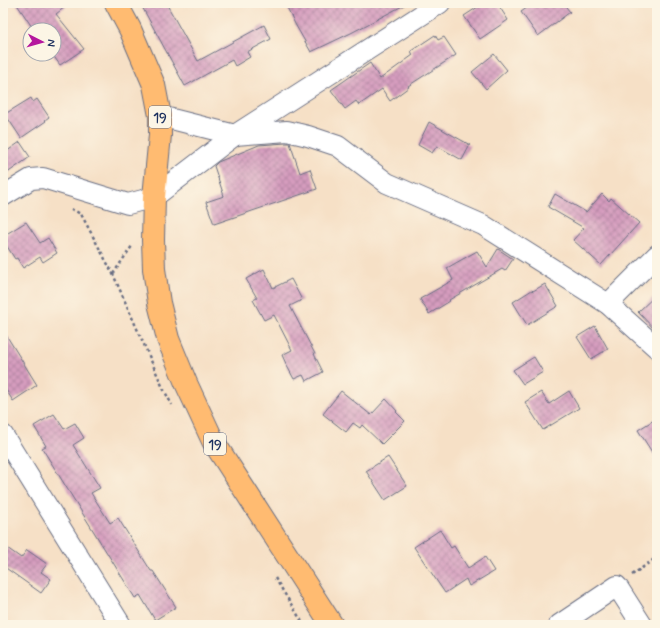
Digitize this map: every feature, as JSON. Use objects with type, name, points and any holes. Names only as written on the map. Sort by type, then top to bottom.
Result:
[{"type":"main road","name":"19","points":[[116,3],[130,29],[154,85],[160,116],[160,135],[154,197],[154,269],[159,303],[168,339],[213,441],[332,625]]},
{"type":"street","points":[[3,196],[32,180],[43,178],[128,204],[154,197],[235,135],[440,3]]},
{"type":"street","points":[[160,116],[235,135],[287,132],[308,136],[338,146],[387,183],[483,225],[608,304],[657,348]]},
{"type":"street","points":[[608,304],[657,255]]},
{"type":"street","points":[[3,435],[121,625]]},
{"type":"street","points":[[559,625],[617,586],[642,625]]},
{"type":"path","points":[[68,206],[81,214],[113,274],[134,244],[153,240]]},
{"type":"path","points":[[617,586],[657,557]]},
{"type":"building","points":[[16,3],[70,3],[56,14],[84,49],[60,65],[58,62],[62,62],[62,22],[29,22]]},
{"type":"building","points":[[140,3],[166,3],[198,61],[264,25],[271,39],[247,52],[250,57],[235,66],[232,60],[185,86]]},
{"type":"building","points":[[285,3],[408,3],[311,52]]},
{"type":"building","points":[[484,3],[497,3],[508,20],[480,39],[464,16]]},
{"type":"building","points":[[534,3],[563,3],[570,12],[538,36],[521,12]]},
{"type":"building","points":[[435,35],[438,40],[444,37],[456,55],[408,86],[409,87],[390,101],[382,89],[359,105],[356,101],[345,109],[331,90],[370,63],[380,79],[413,55],[411,51]]},
{"type":"building","points":[[494,54],[507,70],[486,89],[472,72]]},
{"type":"building","points":[[31,98],[33,102],[37,99],[49,117],[45,120],[46,121],[21,138],[5,114]]},
{"type":"building","points":[[429,122],[470,145],[462,160],[437,146],[432,153],[418,145]]},
{"type":"building","points":[[20,142],[30,157],[3,176],[3,154]]},
{"type":"building","points":[[290,143],[300,173],[310,169],[317,189],[214,224],[206,202],[224,196],[214,166],[218,162],[259,145]]},
{"type":"building","points":[[555,194],[586,212],[602,194],[609,201],[611,198],[639,223],[601,265],[573,240],[584,228],[548,207]]},
{"type":"building","points":[[26,222],[40,243],[48,238],[57,253],[43,262],[40,257],[23,268],[17,258],[15,259],[3,240],[3,236]]},
{"type":"building","points":[[498,249],[513,259],[505,271],[502,269],[449,300],[450,301],[429,314],[420,299],[453,280],[447,268],[477,251],[487,267]]},
{"type":"building","points":[[264,269],[273,288],[291,279],[302,300],[290,306],[323,372],[306,381],[303,375],[294,379],[287,366],[282,355],[292,350],[274,315],[264,320],[253,300],[257,298],[246,279]]},
{"type":"building","points":[[545,284],[558,306],[527,325],[513,302]]},
{"type":"building","points":[[657,294],[657,332],[638,312]]},
{"type":"building","points":[[595,326],[608,349],[591,359],[577,337]]},
{"type":"building","points":[[3,330],[37,385],[13,401],[3,385]]},
{"type":"building","points":[[534,357],[543,372],[523,384],[513,370]]},
{"type":"building","points":[[341,391],[371,415],[386,399],[405,421],[382,444],[362,425],[360,428],[353,423],[346,432],[323,414]]},
{"type":"building","points":[[569,391],[579,408],[543,430],[525,402],[541,392],[549,404]]},
{"type":"building","points":[[54,414],[64,429],[75,423],[84,438],[73,445],[100,488],[91,493],[110,523],[118,518],[151,571],[153,571],[176,607],[155,620],[140,595],[135,598],[42,448],[46,446],[34,426]]},
{"type":"building","points":[[657,418],[657,460],[638,430]]},
{"type":"building","points":[[388,457],[407,486],[385,500],[366,471]]},
{"type":"building","points":[[440,530],[451,548],[454,546],[468,568],[485,557],[494,571],[469,586],[466,579],[445,593],[414,547]]},
{"type":"building","points":[[3,545],[21,558],[27,550],[47,564],[41,572],[51,579],[41,593],[3,566]]}]
